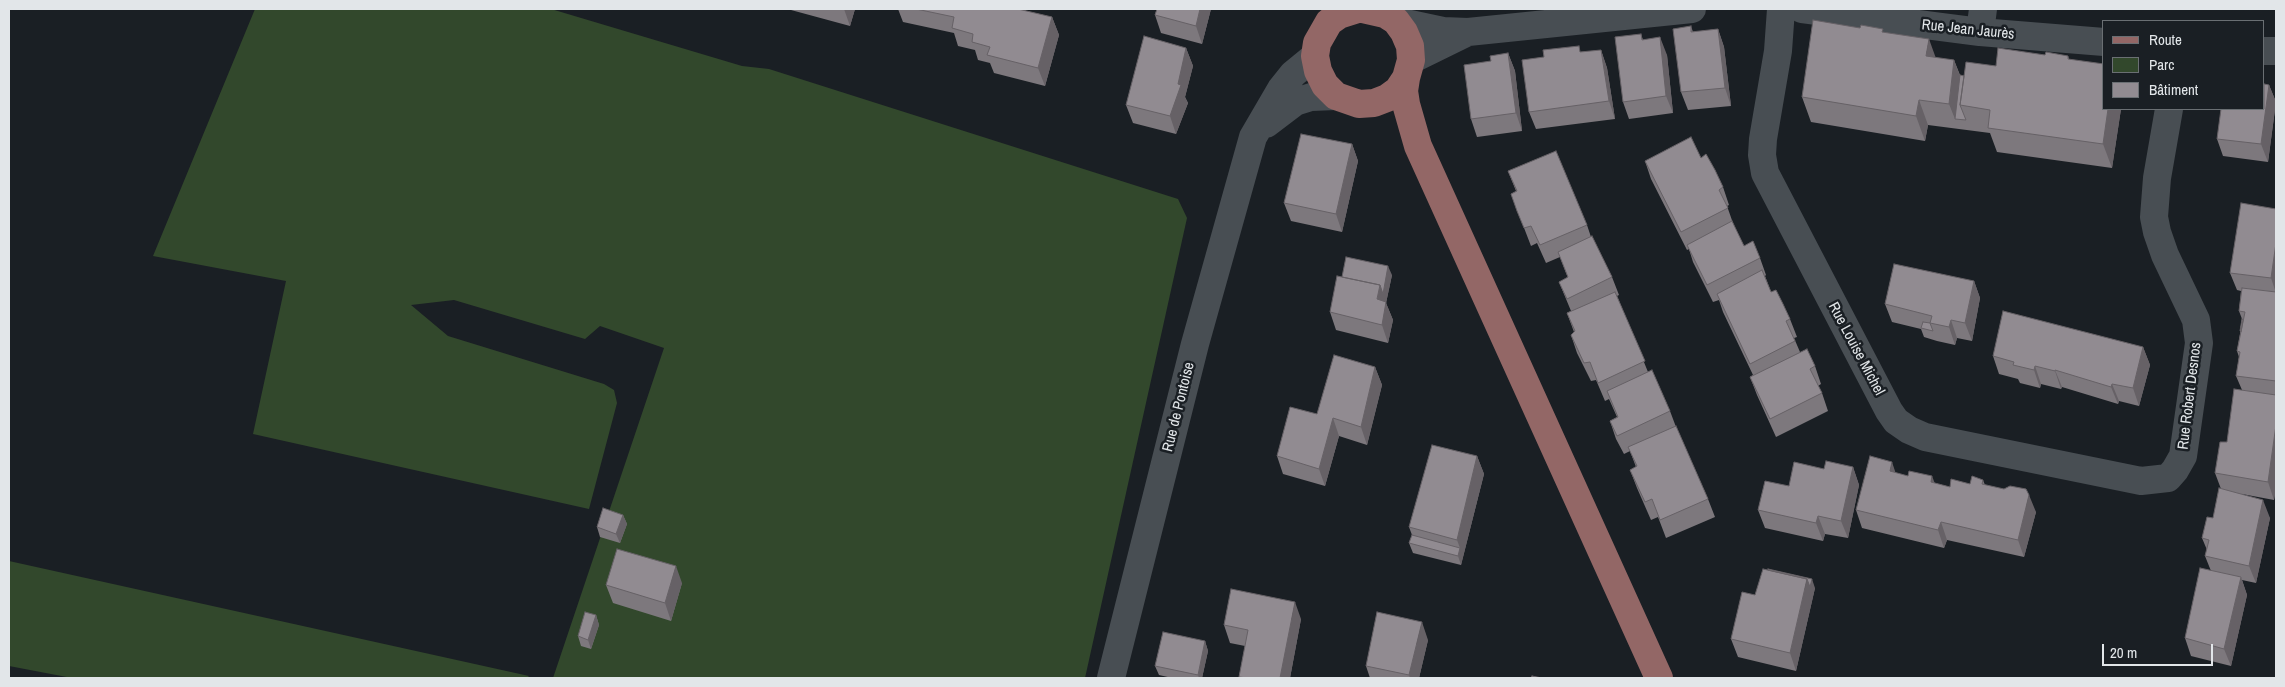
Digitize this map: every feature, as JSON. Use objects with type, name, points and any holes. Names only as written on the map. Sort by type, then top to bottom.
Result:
[{"type":"main road","points":[[1418,146],[1389,119],[1347,100],[1325,85],[1318,71],[1317,32],[1339,16],[1372,12],[1404,32],[1410,46],[1404,90],[1418,146],[1660,678]]},
{"type":"main road","points":[[1347,100],[1374,103],[1387,98],[1398,90],[1408,69]]},
{"type":"street","points":[[1372,12],[1443,32],[1468,32],[1692,9]]},
{"type":"street","name":"Rue Louise Michel","points":[[1782,9],[1778,51],[1763,139],[1762,155],[1765,173],[1884,403],[1896,421],[1909,430],[1935,438],[2141,481],[2168,478]]},
{"type":"street","name":"Rue Jean Jaurès","points":[[1802,9],[1982,20],[2102,42]]},
{"type":"street","name":"Rue de Pontoise","points":[[1111,678],[1193,353],[1253,137],[1281,88],[1293,74],[1317,32]]},
{"type":"street","points":[[1408,69],[1468,32]]},
{"type":"street","name":"Rue de Pontoise","points":[[1253,137],[1274,116],[1295,102],[1311,96],[1347,100]]},
{"type":"street","name":"Rue Robert Desnos","points":[[2168,478],[2183,456],[2199,343],[2196,320],[2165,255],[2154,216],[2157,178],[2169,110]]},
{"type":"green space","points":[[255,9],[551,9],[742,66],[769,69],[1178,199],[1187,218],[1085,678],[553,678],[664,348],[600,326],[585,339],[454,300],[411,305],[448,336],[604,384],[614,390],[617,403],[589,509],[253,434],[286,281],[153,256]]},
{"type":"green space","points":[[9,561],[529,676],[527,678],[72,678],[9,666]]},
{"type":"building","points":[[916,9],[1018,9],[1052,17],[1038,68],[987,55],[990,47],[972,42],[973,34],[952,28],[954,17]]},
{"type":"building","points":[[1157,9],[1200,9],[1196,26],[1155,15]]},
{"type":"building","points":[[1813,20],[1860,28],[1861,25],[1883,29],[1882,32],[1929,39],[1926,56],[1954,60],[1949,104],[1919,100],[1916,116],[1802,97]]},
{"type":"building","points":[[1691,26],[1691,32],[1718,29],[1725,88],[1681,92],[1673,29]]},
{"type":"building","points":[[1641,34],[1642,40],[1660,37],[1666,96],[1623,102],[1615,37]]},
{"type":"building","points":[[1144,36],[1186,48],[1178,84],[1181,85],[1170,116],[1126,105]]},
{"type":"building","points":[[1579,46],[1580,52],[1601,50],[1609,101],[1529,112],[1522,60],[1544,57],[1543,50]]},
{"type":"building","points":[[1998,48],[2045,55],[2046,52],[2068,56],[2068,59],[2102,64],[2102,110],[2108,110],[2103,144],[1988,128],[1990,110],[1960,105],[1966,62],[1996,66]]},
{"type":"building","points":[[1508,53],[1516,113],[1471,119],[1464,65],[1491,61],[1490,56]]},
{"type":"building","points":[[1960,75],[1964,76],[1960,105],[1966,120],[1955,119]]},
{"type":"building","points":[[2265,84],[2269,85],[2261,144],[2217,139],[2221,110],[2265,110]]},
{"type":"building","points":[[1301,134],[1352,144],[1336,214],[1284,203]]},
{"type":"building","points":[[1691,137],[1701,158],[1706,154],[1715,170],[1723,187],[1719,190],[1728,208],[1681,232],[1645,161]]},
{"type":"building","points":[[1556,151],[1587,225],[1540,245],[1531,226],[1524,228],[1511,194],[1517,191],[1508,171]]},
{"type":"building","points":[[2241,203],[2276,209],[2276,243],[2271,278],[2230,273]]},
{"type":"building","points":[[1732,221],[1744,246],[1753,241],[1760,258],[1707,285],[1687,245]]},
{"type":"building","points":[[1592,236],[1612,277],[1567,299],[1559,282],[1568,277],[1558,252]]},
{"type":"building","points":[[1346,257],[1388,266],[1383,294],[1380,285],[1342,277]]},
{"type":"building","points":[[1894,264],[1974,281],[1965,323],[1951,320],[1949,327],[1930,323],[1932,316],[1885,304]]},
{"type":"building","points":[[1762,270],[1771,292],[1776,290],[1790,319],[1786,321],[1795,341],[1750,364],[1717,294]]},
{"type":"building","points":[[1337,276],[1380,285],[1377,299],[1386,302],[1382,325],[1330,312]]},
{"type":"building","points":[[2242,288],[2276,292],[2276,381],[2236,376],[2240,352],[2237,351],[2245,312],[2239,311]]},
{"type":"building","points":[[1615,292],[1645,361],[1598,383],[1590,362],[1584,363],[1571,335],[1575,331],[1567,313]]},
{"type":"building","points":[[2003,311],[2143,347],[2133,388],[2112,384],[2111,387],[2035,366],[2034,370],[2013,365],[2014,362],[1993,356]]},
{"type":"building","points":[[1923,322],[1930,323],[1933,331],[1921,328]]},
{"type":"building","points":[[1807,349],[1815,366],[1810,369],[1822,393],[1770,419],[1750,377]]},
{"type":"building","points":[[1334,355],[1375,367],[1361,427],[1333,418],[1319,469],[1277,456],[1290,407],[1317,414]]},
{"type":"building","points":[[1652,370],[1670,411],[1617,436],[1610,421],[1618,417],[1607,391]]},
{"type":"building","points":[[2234,389],[2276,395],[2276,425],[2268,482],[2215,473],[2220,442],[2227,442]]},
{"type":"building","points":[[1676,426],[1708,499],[1660,520],[1652,499],[1645,502],[1630,470],[1637,466],[1628,447]]},
{"type":"building","points":[[1432,445],[1477,456],[1457,540],[1409,527]]},
{"type":"building","points":[[1870,456],[1892,462],[1890,471],[1908,476],[1909,471],[1932,476],[1931,482],[1950,487],[1951,479],[1970,484],[1972,476],[1983,480],[1982,484],[2004,489],[2010,486],[2026,489],[2029,495],[2018,540],[1941,522],[1938,530],[1856,510]]},
{"type":"building","points":[[1826,461],[1853,467],[1841,521],[1818,516],[1816,523],[1758,510],[1765,481],[1789,486],[1794,462],[1824,469]]},
{"type":"building","points":[[2219,488],[2263,500],[2249,566],[2205,556],[2209,540],[2202,538],[2207,517],[2213,518]]},
{"type":"building","points":[[603,508],[623,515],[616,534],[597,527]]},
{"type":"building","points":[[1412,535],[1460,548],[1458,556],[1409,543]]},
{"type":"building","points":[[617,549],[676,566],[665,603],[606,585]]},
{"type":"building","points":[[2200,568],[2241,577],[2224,649],[2185,638]]},
{"type":"building","points":[[1763,569],[1807,579],[1790,653],[1731,639],[1742,592],[1755,595]]},
{"type":"building","points":[[1768,569],[1812,579],[1810,587],[1807,579]]},
{"type":"building","points":[[1231,589],[1295,602],[1280,678],[1239,677],[1248,630],[1224,625]]},
{"type":"building","points":[[585,612],[596,615],[588,640],[578,636]]},
{"type":"building","points":[[1377,612],[1422,622],[1409,675],[1366,666]]},
{"type":"building","points":[[1163,632],[1205,641],[1198,675],[1155,666]]}]
